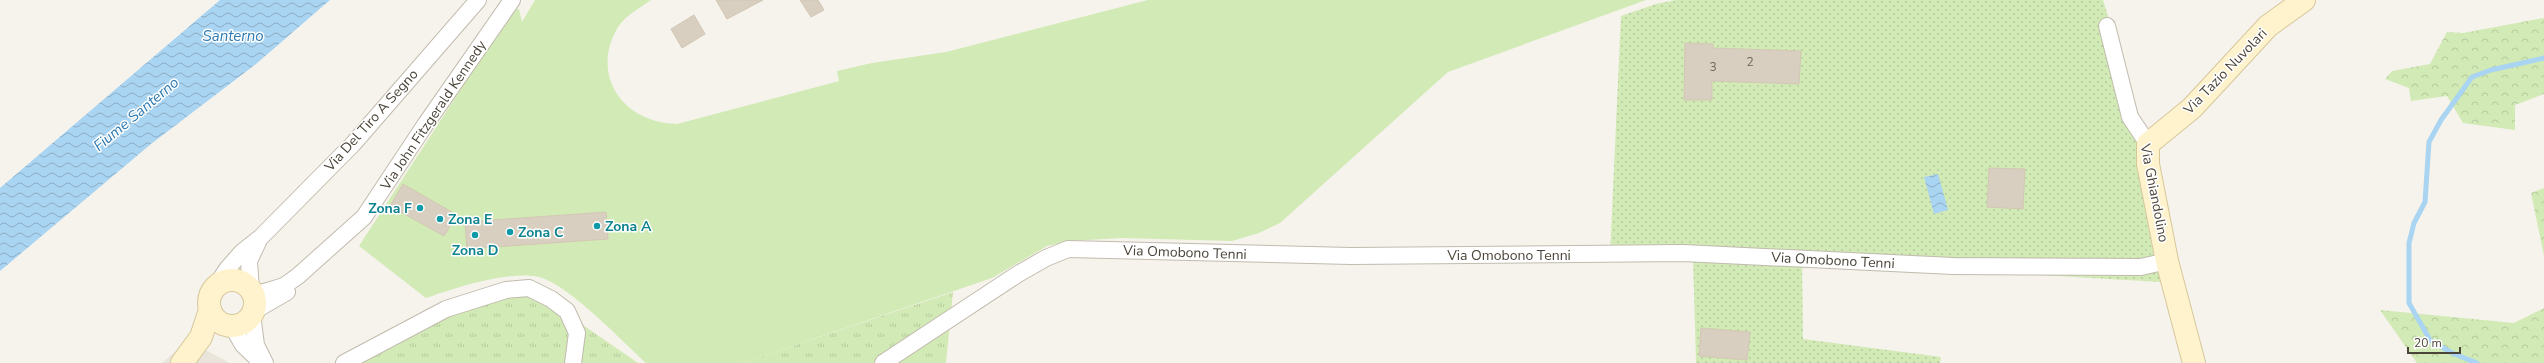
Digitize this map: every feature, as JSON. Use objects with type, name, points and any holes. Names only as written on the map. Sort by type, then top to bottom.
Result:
[{"type":"street","name":"Via Del Tiro A Segno","points":[[214,289],[237,258],[261,237],[353,144],[478,0]]},
{"type":"street","name":"Via John Fitzgerald Kennedy","points":[[253,303],[285,294],[298,276],[364,217],[425,125],[512,0]]},
{"type":"street","name":"Via Tazio Nuvolari","points":[[2148,144],[2192,108],[2268,26],[2304,0]]},
{"type":"street","name":"Via Ghiandolino","points":[[2108,26],[2130,117],[2148,144],[2148,164],[2167,261],[2194,363]]},
{"type":"street","name":"Via Del Tiro A Segno","points":[[261,237],[249,261],[256,345],[264,363]]},
{"type":"street","name":"Via Omobono Tenni","points":[[883,363],[1018,274],[1046,258],[1068,249],[1351,256],[1683,253],[1985,266],[2141,267],[2167,261]]},
{"type":"street","points":[[182,363],[201,337],[210,310],[209,303],[214,289],[224,282],[236,280],[253,303],[244,323],[230,326],[188,363]]},
{"type":"street","points":[[344,363],[446,309],[506,290],[529,288],[551,299],[567,311],[577,333],[573,363]]},
{"type":"street","points":[[210,310],[217,320],[230,326],[243,345],[264,363]]},
{"type":"shaded area","points":[[188,341],[230,363],[162,363]]},
{"type":"green space","points":[[535,0],[651,0],[629,15],[618,27],[610,45],[608,63],[610,79],[617,94],[627,106],[641,115],[658,122],[677,124],[839,81],[837,71],[872,63],[946,52],[1148,0],[1646,0],[1448,72],[1280,223],[1259,233],[1232,241],[1122,238],[1069,241],[1047,246],[992,278],[742,363],[646,363],[610,328],[580,302],[551,282],[539,277],[527,275],[497,278],[466,285],[426,298],[359,246],[513,9],[519,9],[522,22]]},
{"type":"green space","points":[[1676,0],[2103,0],[2148,144],[2160,282],[1802,261],[1803,339],[1941,357],[1940,363],[1696,363],[1693,257],[1610,255],[1621,16],[1656,4]]},
{"type":"green space","points":[[2544,18],[2544,94],[2515,105],[2515,130],[2463,123],[2447,96],[2411,101],[2409,88],[2385,79],[2392,71],[2430,64],[2447,32],[2463,33]]},
{"type":"green space","points":[[2544,188],[2544,256],[2531,193]]},
{"type":"green space","points":[[529,288],[638,363],[347,363],[506,290]]},
{"type":"green space","points":[[953,292],[946,363],[742,363]]},
{"type":"green space","points":[[2544,308],[2544,363],[2417,363],[2380,310],[2514,323]]},
{"type":"water","name":"Santerno","points":[[220,0],[330,0],[256,64],[151,144],[0,271],[0,188]]},
{"type":"water","points":[[1938,174],[1948,210],[1934,214],[1924,177]]},
{"type":"building","points":[[716,0],[763,0],[727,19]]},
{"type":"building","points":[[800,0],[818,0],[824,10],[811,17]]},
{"type":"building","points":[[694,15],[705,34],[682,48],[671,29]]},
{"type":"building","points":[[1685,43],[1713,44],[1713,48],[1801,51],[1799,84],[1712,81],[1712,100],[1684,100]]},
{"type":"building","points":[[1989,168],[2025,169],[2023,209],[1987,207]]},
{"type":"building","points":[[403,184],[457,215],[444,236],[390,206]]},
{"type":"building","points":[[606,212],[608,239],[467,249],[465,222]]},
{"type":"building","points":[[1701,328],[1750,332],[1747,360],[1699,356]]},
{"type":"waterway","points":[[2477,363],[2452,353],[2430,340],[2409,303],[2409,243],[2414,223],[2425,202],[2429,142],[2441,120],[2472,77],[2491,70],[2544,58]]},
{"type":"place","name":"Zona F","points":[[420,208]]},
{"type":"place","name":"Zona E","points":[[440,219]]},
{"type":"place","name":"Zona A","points":[[597,226]]},
{"type":"place","name":"Zona C","points":[[510,232]]},
{"type":"place","name":"Zona D","points":[[475,235]]},
{"type":"water label","name":"Fiume Santerno","points":[[136,114]]}]
